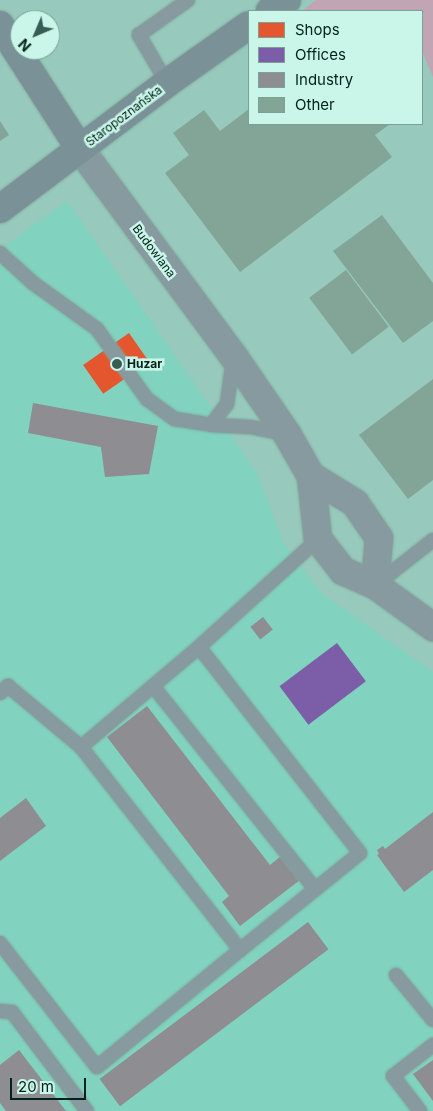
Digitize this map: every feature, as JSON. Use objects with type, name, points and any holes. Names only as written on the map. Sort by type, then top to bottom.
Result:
[{"type":"street","points":[[272,10],[287,0]]},
{"type":"street","name":"Budowlana","points":[[0,25],[80,150],[234,357],[287,434],[311,476],[318,539]]},
{"type":"street","name":"Staropoznańska","points":[[0,208],[80,150],[167,83],[248,26]]},
{"type":"street","name":"Budowlana","points":[[311,476],[355,504],[379,538],[375,585]]},
{"type":"street","points":[[318,539],[343,571],[375,585],[433,627]]},
{"type":"lane","points":[[167,83],[139,35],[188,0]]},
{"type":"lane","points":[[0,253],[33,283],[96,330],[147,399],[175,419],[211,425],[251,427],[287,434]]},
{"type":"lane","points":[[211,425],[227,404],[234,357]]},
{"type":"lane","points":[[81,747],[199,648],[318,539]]},
{"type":"lane","points":[[375,585],[433,540]]},
{"type":"lane","points":[[0,943],[97,1067],[360,854],[199,648]]},
{"type":"lane","points":[[0,693],[8,686],[81,747],[240,950]]},
{"type":"lane","points":[[153,686],[315,889]]},
{"type":"lane","points":[[396,975],[433,1020]]},
{"type":"lane","points":[[0,1011],[12,1012],[88,1111]]},
{"type":"lane","points":[[420,1111],[393,1076],[433,1045]]},
{"type":"shaded area","points":[[316,0],[433,0],[433,77],[423,53],[423,10],[303,10]]},
{"type":"shaded area","points":[[67,201],[257,473],[283,542],[320,592],[433,672],[433,1111],[0,1111],[0,249]]},
{"type":"building: Shops","name":"Huzar","points":[[129,333],[149,362],[103,394],[83,365]]},
{"type":"building: Offices","points":[[337,643],[366,681],[308,725],[279,686]]},
{"type":"building: Industry","points":[[33,403],[158,426],[149,474],[105,477],[101,447],[28,433]]},
{"type":"building: Industry","points":[[263,617],[273,630],[260,639],[250,627]]},
{"type":"building: Industry","points":[[147,706],[270,865],[281,856],[300,880],[240,926],[222,902],[229,896],[107,737]]},
{"type":"building: Industry","points":[[26,798],[46,826],[0,861],[0,818]]},
{"type":"building: Industry","points":[[433,812],[433,870],[404,892],[377,855],[379,854],[377,850],[383,846],[385,849]]},
{"type":"building: Industry","points":[[308,922],[328,949],[120,1106],[100,1079]]},
{"type":"building: Industry","points":[[19,1050],[66,1111],[6,1111],[0,1103],[0,1065]]},
{"type":"building: Industry","points":[[433,1060],[433,1101],[413,1074]]},
{"type":"building: Other","points":[[204,110],[220,131],[248,110],[248,125],[389,125],[375,135],[392,157],[240,272],[165,173],[189,155],[173,133]]},
{"type":"building: Other","points":[[0,121],[9,135],[0,141]]},
{"type":"building: Other","points":[[382,215],[433,283],[433,321],[403,343],[333,251]]},
{"type":"building: Other","points":[[346,270],[389,327],[352,354],[309,298]]},
{"type":"building: Other","points":[[433,379],[433,480],[408,499],[359,435]]},
{"type":"place","name":"Huzar","points":[[117,364]]}]
